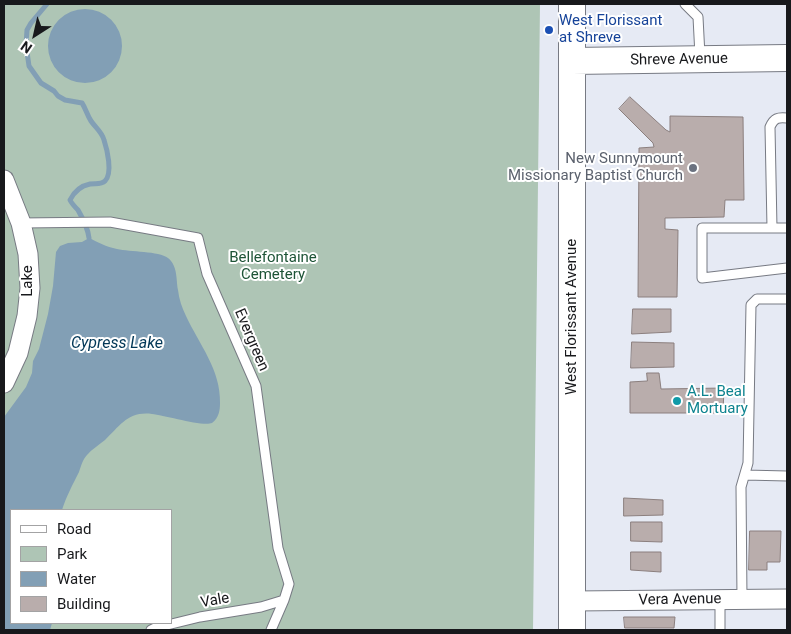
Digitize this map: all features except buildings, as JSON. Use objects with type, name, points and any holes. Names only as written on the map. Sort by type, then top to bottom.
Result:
[{"type":"main road","name":"West Florissant Avenue","points":[[572,4],[572,630]]},
{"type":"main road","name":"Shreve Avenue","points":[[572,61],[787,58]]},
{"type":"street","name":"Lake","points":[[4,180],[21,223],[28,254],[30,288],[27,316],[18,354],[4,383]]},
{"type":"street","name":"Vera Avenue","points":[[573,601],[787,599]]},
{"type":"lane","points":[[685,4],[698,17],[700,59]]},
{"type":"lane","points":[[772,228],[770,127],[776,119],[787,118]]},
{"type":"lane","name":"Evergreen","points":[[21,223],[110,222],[198,238],[207,274],[256,386],[278,548],[289,584],[271,630]]},
{"type":"lane","points":[[787,228],[702,228],[702,278],[787,268]]},
{"type":"lane","points":[[742,599],[741,487],[748,463],[751,305],[757,299],[787,299]]},
{"type":"lane","points":[[745,475],[787,476]]},
{"type":"lane","name":"Vale","points":[[172,624],[260,607],[284,600]]},
{"type":"lane","points":[[720,600],[720,630]]},
{"type":"lane","name":"Vale","points":[[151,630],[171,624]]},
{"type":"green space","name":"Bellefontaine Cemetery","points":[[4,4],[540,4],[533,630],[4,630]]},
{"type":"water","points":[[85,9],[99,12],[111,20],[119,32],[122,46],[119,60],[111,72],[99,80],[85,83],[71,80],[59,72],[51,60],[48,46],[51,32],[59,20],[71,12]]},
{"type":"water","name":"Cypress Lake","points":[[89,238],[113,248],[158,254],[171,261],[175,269],[183,310],[217,379],[220,403],[218,416],[212,423],[207,424],[152,414],[131,417],[86,457],[62,509],[10,509],[10,624],[52,624],[50,630],[4,630],[4,417],[26,387],[32,373],[33,361],[39,349],[48,314],[56,252],[60,246],[68,243],[82,242]]},
{"type":"waterway","points":[[47,4],[27,30],[26,45],[29,66],[41,83],[54,91],[58,96],[65,100],[82,103],[91,121],[103,137],[108,155],[109,172],[105,181],[83,186],[75,192],[70,200],[78,210],[88,231],[89,238]]},
{"type":"place","name":"West Florissant at Shreve","points":[[549,30]]},
{"type":"place","name":"New Sunnymount Missionary Baptist Church","points":[[693,168]]},
{"type":"place","name":"A.L. Beal Mortuary","points":[[677,401]]}]
